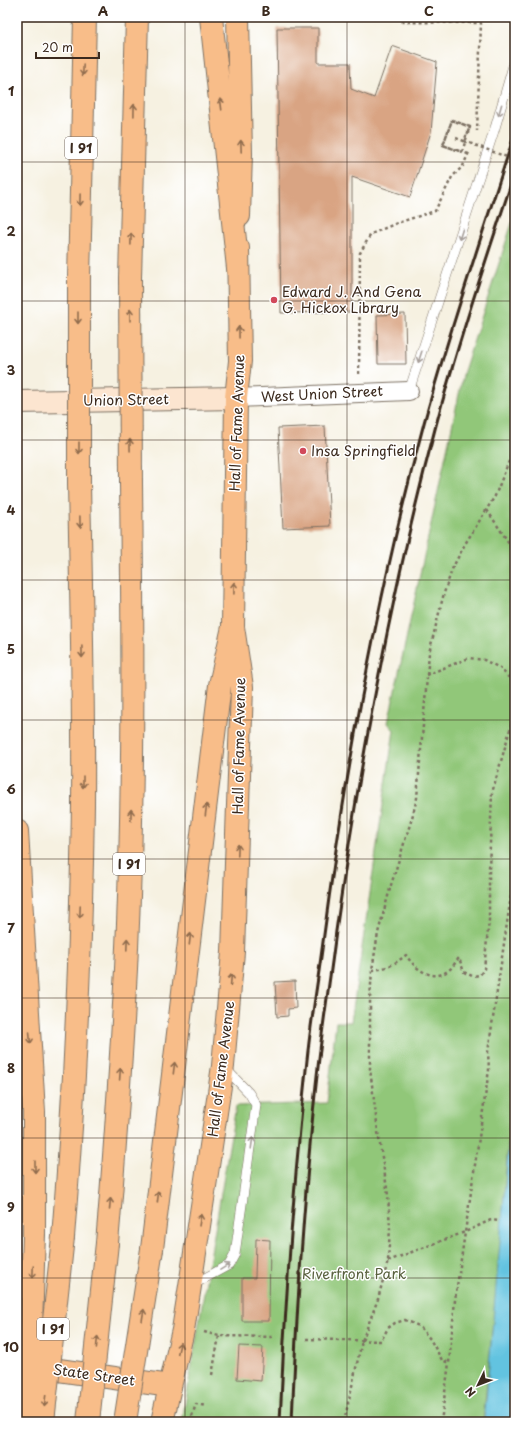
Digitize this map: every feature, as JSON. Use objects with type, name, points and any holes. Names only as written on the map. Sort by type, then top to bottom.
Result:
[{"type":"main road","name":"I 91","points":[[42,1422],[63,1237],[76,1049],[81,885],[83,723],[79,483],[79,279],[85,17]]},
{"type":"main road","name":"I 91","points":[[88,1422],[107,1243],[120,1064],[129,885],[133,670],[130,278],[137,17]]},
{"type":"main road","points":[[211,17],[238,268]]},
{"type":"main road","name":"Hall of Fame Avenue","points":[[162,1422],[184,1330],[222,1066],[233,952],[242,701],[242,686],[233,627],[236,398],[240,361],[238,268],[241,154],[238,17]]},
{"type":"main road","points":[[125,1422],[152,1249],[220,685],[233,627]]},
{"type":"main road","points":[[17,831],[34,1112],[34,1233],[28,1422]]},
{"type":"main road","name":"State Street","points":[[17,1364],[170,1386]]},
{"type":"street","name":"West Union Street","points":[[236,398],[409,391]]},
{"type":"street","name":"Union Street","points":[[17,402],[236,398]]},
{"type":"lane","points":[[409,391],[495,128],[515,59]]},
{"type":"lane","points":[[190,1286],[229,1266],[235,1254],[251,1148],[256,1110],[255,1101],[222,1066]]},
{"type":"path","points":[[399,17],[401,22],[481,22],[477,135]]},
{"type":"path","points":[[468,154],[443,145],[452,120],[470,127]]},
{"type":"path","points":[[464,141],[470,127]]},
{"type":"path","points":[[459,151],[462,152],[470,127]]},
{"type":"path","points":[[456,138],[515,160]]},
{"type":"path","points":[[358,392],[360,253],[371,234],[397,223],[435,211],[452,178],[463,166],[475,139]]},
{"type":"path","points":[[344,1422],[362,1341],[378,1299],[388,1261],[390,1228],[388,1195],[370,1069],[370,999],[372,970],[378,933],[417,798],[420,774],[426,675],[433,634],[444,593],[453,567],[465,544],[495,496],[515,446]]},
{"type":"path","points":[[487,510],[515,552]]},
{"type":"path","points":[[426,675],[469,658],[484,660],[500,668],[511,680],[515,691]]},
{"type":"path","points":[[372,970],[388,967],[406,956],[412,965],[420,971],[429,974],[440,974],[449,970],[459,958],[464,972],[472,976],[480,974],[484,969],[489,920],[489,869],[492,793],[515,712]]},
{"type":"path","points":[[441,1422],[449,1364],[455,1300],[489,1070],[488,1052],[515,869]]},
{"type":"path","points":[[388,1261],[465,1232],[491,1220],[499,1220]]},
{"type":"path","points":[[306,1339],[381,1341],[388,1328],[395,1323],[405,1320],[419,1326],[430,1339],[442,1360],[449,1364]]},
{"type":"path","points":[[202,1332],[219,1336],[275,1337]]},
{"type":"path","points":[[212,1375],[219,1336]]},
{"type":"path","points":[[190,1422],[196,1404],[206,1406]]},
{"type":"green space","name":"Riverfront Park","points":[[515,214],[515,1040],[501,1245],[483,1422],[182,1422],[236,1106],[327,1103],[336,1022],[351,1022],[394,730],[388,723],[464,371]]},
{"type":"water","points":[[515,1073],[515,1422],[484,1422]]},
{"type":"building","points":[[277,28],[318,28],[318,63],[350,63],[351,89],[374,98],[392,46],[437,62],[431,132],[410,197],[352,177],[352,312],[281,313]]},
{"type":"building","points":[[405,314],[406,364],[378,364],[377,315]]},
{"type":"building","points":[[325,426],[330,526],[283,528],[278,428]]},
{"type":"building","points":[[295,981],[296,1008],[288,1009],[288,1016],[277,1017],[275,982]]},
{"type":"building","points":[[256,1239],[270,1240],[269,1321],[242,1321],[242,1278],[255,1278]]},
{"type":"building","points":[[239,1346],[263,1347],[261,1381],[237,1379]]},
{"type":"railway","points":[[280,1422],[290,1241],[307,1060],[332,876],[353,746],[378,616],[407,487],[434,386],[456,313],[515,133]]},
{"type":"railway","points":[[292,1422],[302,1240],[314,1103],[345,868],[366,741],[404,553],[435,429],[463,332],[515,172]]},
{"type":"place","name":"Edward J. And Gena G. Hickox Library","points":[[274,300]]},
{"type":"place","name":"Insa Springfield","points":[[303,451]]}]
